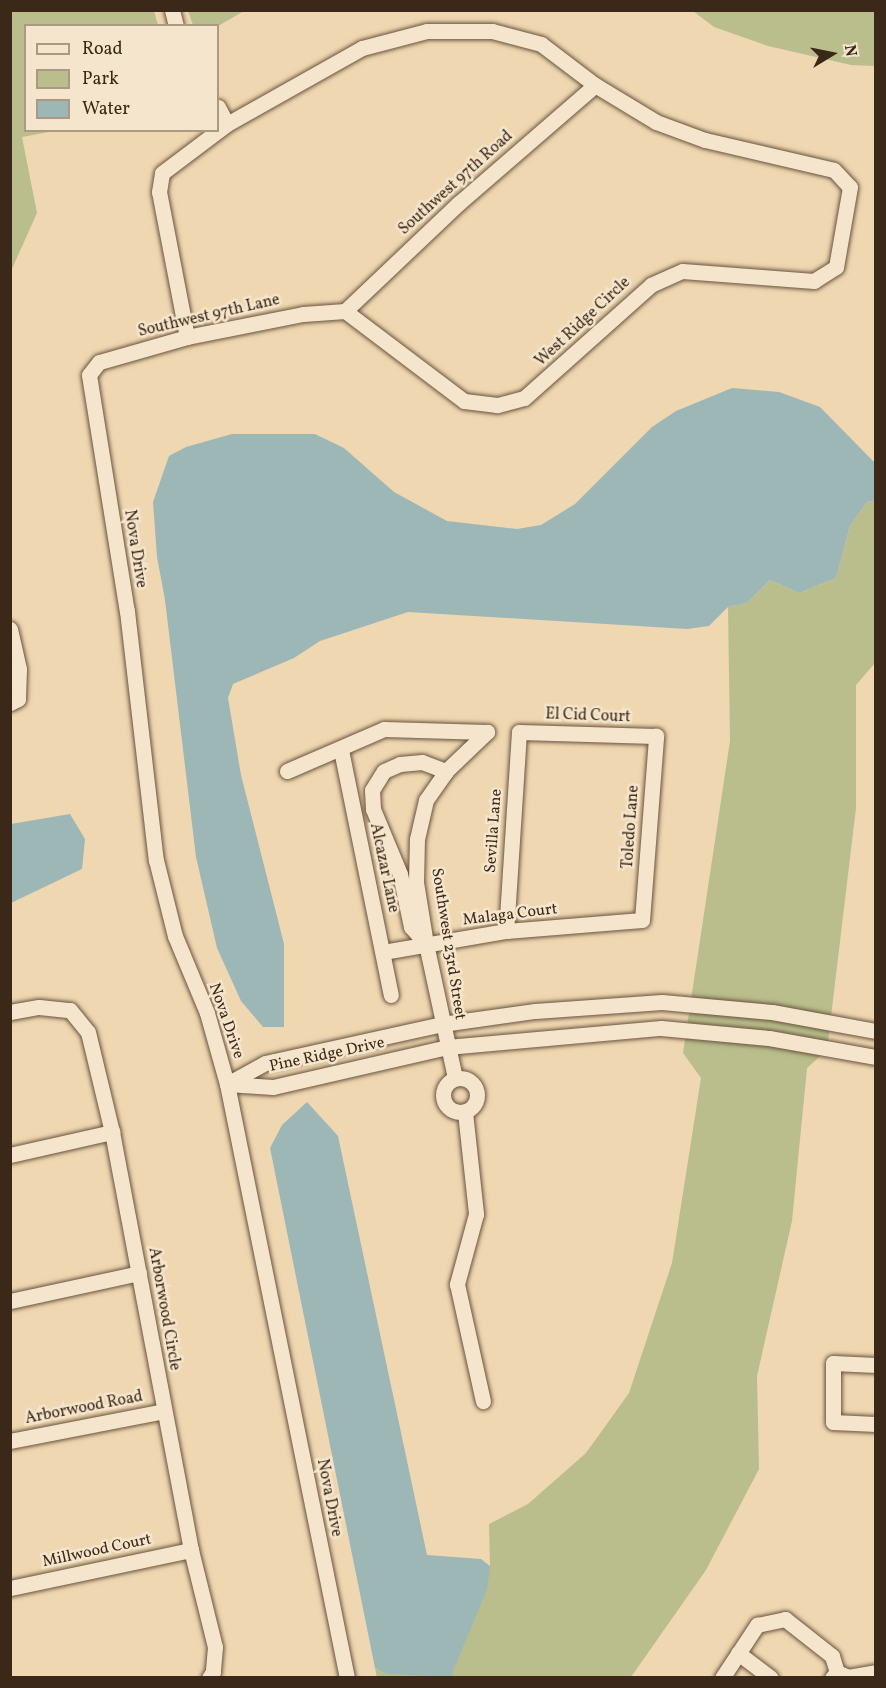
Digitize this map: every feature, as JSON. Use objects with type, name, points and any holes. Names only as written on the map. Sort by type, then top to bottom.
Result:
[{"type":"street","points":[[219,130],[362,48],[428,31],[492,31],[541,44],[595,85]]},
{"type":"street","name":"Southwest 97th Road","points":[[345,312],[459,203],[595,85]]},
{"type":"street","name":"West Ridge Circle","points":[[345,312],[464,401],[497,405],[524,398],[651,285],[682,271],[814,281],[836,267],[850,187],[834,170],[705,140],[656,122],[595,85]]},
{"type":"street","points":[[219,109],[227,124]]},
{"type":"street","points":[[187,337],[159,192],[162,173],[216,132]]},
{"type":"street","name":"Southwest 97th Lane","points":[[89,375],[99,362],[187,337],[303,314],[345,312]]},
{"type":"street","name":"Nova Drive","points":[[89,375],[127,611],[156,860],[175,936],[207,1013],[227,1084],[347,1677]]},
{"type":"street","points":[[10,629],[19,669],[14,701]]},
{"type":"street","name":"Southwest 23rd Street","points":[[341,750],[384,729],[487,732],[446,771],[426,800],[417,839],[416,882],[426,944],[455,1078]]},
{"type":"street","name":"El Cid Court","points":[[519,732],[656,736]]},
{"type":"street","name":"Sevilla Lane","points":[[506,931],[519,732]]},
{"type":"street","name":"Toledo Lane","points":[[642,920],[656,736]]},
{"type":"street","points":[[287,771],[341,750]]},
{"type":"street","name":"Alcazar Lane","points":[[341,750],[391,995]]},
{"type":"street","points":[[426,944],[411,927],[400,874],[373,809],[372,790],[384,771],[400,764],[422,762],[446,771]]},
{"type":"street","name":"Malaga Court","points":[[382,952],[506,931],[642,920]]},
{"type":"street","name":"Pine Ridge Drive","points":[[227,1084],[265,1063],[442,1023],[535,1011],[662,1002],[772,1012],[876,1031]]},
{"type":"street","name":"Arborwood Circle","points":[[10,1012],[39,1007],[70,1011],[88,1032],[112,1132],[190,1550],[215,1647],[213,1672],[209,1677]]},
{"type":"street","name":"Pine Ridge Drive","points":[[227,1084],[273,1087],[447,1047],[661,1028],[769,1038],[876,1057]]},
{"type":"street","points":[[455,1078],[470,1080],[477,1089],[475,1105],[465,1112],[453,1111],[444,1102],[446,1084],[455,1078]]},
{"type":"street","points":[[465,1112],[476,1214],[457,1284],[483,1401]]},
{"type":"street","points":[[10,1155],[112,1132]]},
{"type":"street","points":[[10,1301],[139,1273]]},
{"type":"street","points":[[876,1365],[832,1363],[833,1422],[876,1424]]},
{"type":"street","name":"Arborwood Road","points":[[10,1441],[164,1411]]},
{"type":"street","name":"Millwood Court","points":[[10,1588],[190,1550]]},
{"type":"street","points":[[722,1677],[757,1625],[785,1619],[832,1656],[834,1675],[848,1677],[876,1672]]},
{"type":"street","points":[[738,1653],[771,1677]]},
{"type":"green space","points":[[11,10],[154,11],[158,24],[24,24],[24,132],[49,132],[22,137],[37,213],[11,271]]},
{"type":"green space","points":[[188,10],[244,11],[219,25],[193,24]]},
{"type":"green space","points":[[693,11],[875,11],[875,66],[851,65],[768,46],[714,27]]},
{"type":"green space","points":[[875,501],[875,663],[856,685],[856,808],[827,1050],[807,1068],[792,1221],[757,1376],[759,1469],[706,1570],[631,1677],[377,1678],[375,1668],[386,1674],[490,1566],[489,1524],[528,1504],[586,1453],[629,1393],[672,1263],[701,1078],[683,1053],[730,741],[728,607],[747,603],[770,580],[799,593],[836,578],[850,526],[867,502]]},
{"type":"water","points":[[732,388],[779,392],[820,407],[875,463],[875,501],[867,502],[850,526],[836,578],[799,593],[770,580],[747,603],[728,607],[709,626],[687,629],[408,612],[320,641],[294,658],[233,684],[228,698],[241,775],[284,944],[284,1027],[263,1027],[241,1001],[217,948],[196,857],[165,600],[157,557],[153,502],[169,456],[186,447],[232,434],[315,434],[344,448],[394,492],[447,521],[517,529],[541,525],[575,504],[652,427],[676,411]]},
{"type":"water","points":[[70,814],[85,839],[82,869],[11,903],[11,824]]},
{"type":"water","points":[[307,1102],[338,1136],[427,1555],[481,1559],[490,1566],[487,1590],[452,1673],[455,1677],[386,1674],[375,1668],[270,1148],[282,1125]]}]
